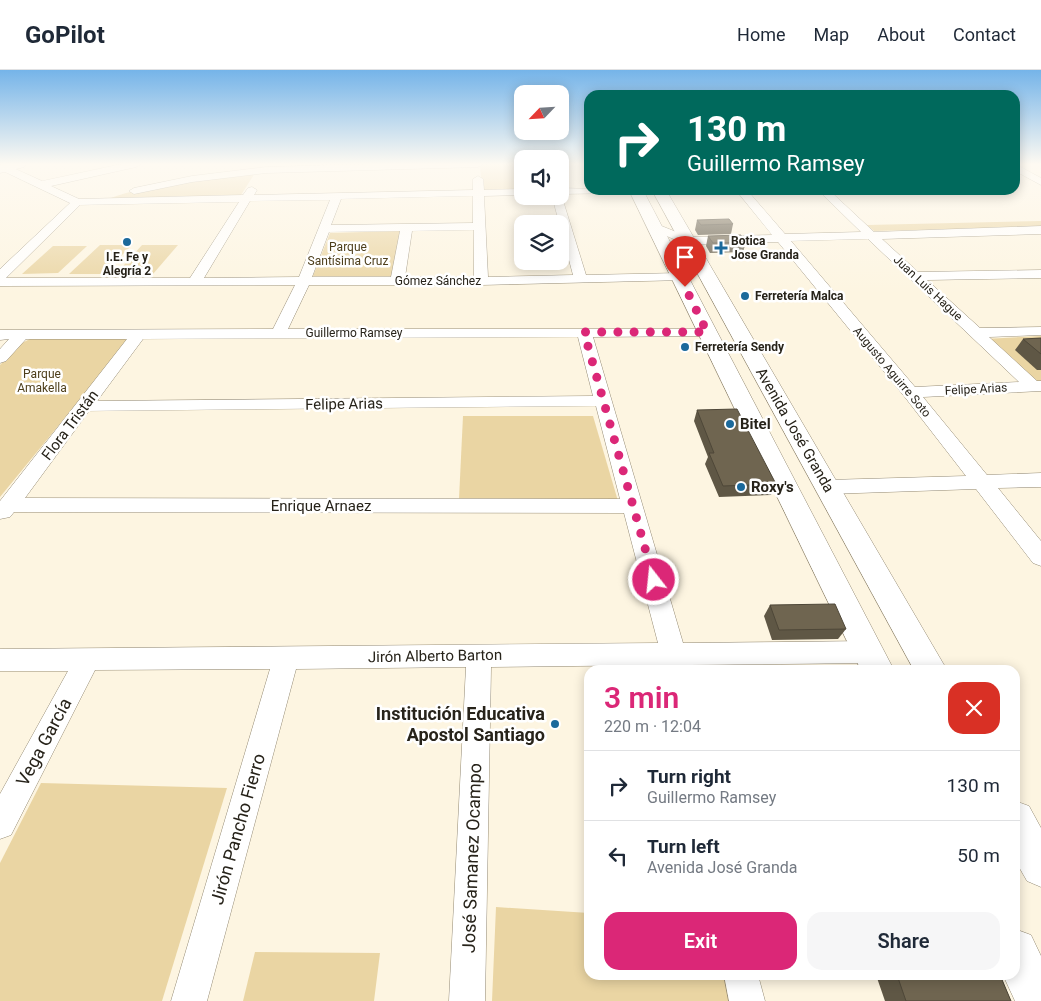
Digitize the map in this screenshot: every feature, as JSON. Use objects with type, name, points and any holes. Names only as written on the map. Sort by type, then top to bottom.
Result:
[{"type":"main road","name":"Avenida José Granda","points":[[645,207],[874,661]]},
{"type":"main road","name":"Avenida José Granda","points":[[668,207],[928,665]]},
{"type":"main road","points":[[1020,829],[1041,866]]},
{"type":"main road","points":[[1020,961],[1039,1001]]},
{"type":"street","points":[[0,276],[71,207]]},
{"type":"street","points":[[196,281],[240,207]]},
{"type":"street","points":[[280,333],[304,281],[332,207]]},
{"type":"street","points":[[479,207],[481,281]]},
{"type":"street","points":[[560,207],[581,279]]},
{"type":"street","name":"Augusto Aguirre Soto","points":[[755,207],[910,392],[1041,557]]},
{"type":"street","name":"Juan Luis Hague","points":[[841,207],[859,224],[875,229],[915,276],[1037,386]]},
{"type":"street","points":[[324,229],[480,226]]},
{"type":"street","points":[[655,227],[687,242],[780,238],[875,229],[1041,230]]},
{"type":"street","points":[[398,277],[407,228]]},
{"type":"street","points":[[915,276],[1041,274]]},
{"type":"street","name":"Gómez Sánchez","points":[[0,282],[481,281],[680,277]]},
{"type":"street","points":[[976,333],[1041,331]]},
{"type":"street","points":[[584,332],[676,662]]},
{"type":"street","name":"Guillermo Ramsey","points":[[0,335],[707,332]]},
{"type":"street","points":[[0,358],[23,334]]},
{"type":"street","name":"Flora Tristán","points":[[4,511],[139,334]]},
{"type":"street","name":"Felipe Arias","points":[[910,392],[1037,386]]},
{"type":"street","name":"Felipe Arias","points":[[84,406],[604,401]]},
{"type":"street","points":[[828,487],[1041,480]]},
{"type":"street","name":"Enrique Arnaez","points":[[4,511],[633,506]]},
{"type":"street","name":"Jirón Alberto Barton","points":[[0,660],[479,656],[676,662],[874,661]]},
{"type":"street","name":"José Samanez Ocampo","points":[[467,1001],[479,656]]},
{"type":"street","name":"Jirón Pancho Fierro","points":[[189,1001],[286,658]]},
{"type":"street","name":"Vega García","points":[[0,824],[88,659]]},
{"type":"street","points":[[742,980],[747,1001]]},
{"type":"green space","points":[[1041,221],[1041,227],[874,231],[867,225]]},
{"type":"green space","name":"Parque Santísima Cruz","points":[[400,231],[394,276],[313,276],[330,233]]},
{"type":"green space","points":[[100,245],[132,245],[103,274],[69,274]]},
{"type":"green space","points":[[142,245],[178,245],[153,274],[116,274]]},
{"type":"green space","points":[[53,246],[87,246],[58,273],[22,274]]},
{"type":"green space","points":[[1041,336],[1041,385],[984,339]]},
{"type":"green space","name":"Parque Amakella","points":[[125,338],[127,342],[0,497],[0,365],[20,344],[30,339]]},
{"type":"green space","points":[[463,416],[593,416],[618,501],[459,499]]},
{"type":"green space","points":[[41,783],[227,788],[162,1001],[0,1001],[0,863]]},
{"type":"green space","points":[[496,907],[584,913],[584,980],[727,980],[731,1001],[492,1001]]},
{"type":"green space","points":[[255,952],[380,953],[374,1001],[243,1001]]},
{"type":"building","points":[[729,219],[733,224],[701,225],[697,220]]},
{"type":"building","points":[[741,235],[746,242],[713,243],[708,236]]},
{"type":"building","points":[[1041,338],[1041,354],[1023,339]]},
{"type":"building","points":[[737,409],[776,484],[723,486],[709,453],[714,453],[697,410]]},
{"type":"building","points":[[835,604],[846,629],[779,630],[770,605]]},
{"type":"building","points":[[899,980],[1002,980],[1011,1001],[906,1001]]},
{"type":"place","name":"I.E. Fe y Alegría 2","points":[[127,242]]},
{"type":"place","name":"Botica Jose Granda","points":[[721,248]]},
{"type":"place","name":"Ferretería Malca","points":[[745,296]]},
{"type":"place","name":"Ferretería Sendy","points":[[685,347]]},
{"type":"place","name":"Bitel","points":[[730,424]]},
{"type":"place","name":"Roxy's","points":[[741,487]]},
{"type":"place","name":"Institución Educativa Apostol Santiago","points":[[555,724]]},
{"type":"route","points":[[654,580],[584,332],[707,332],[685,287]]}]
